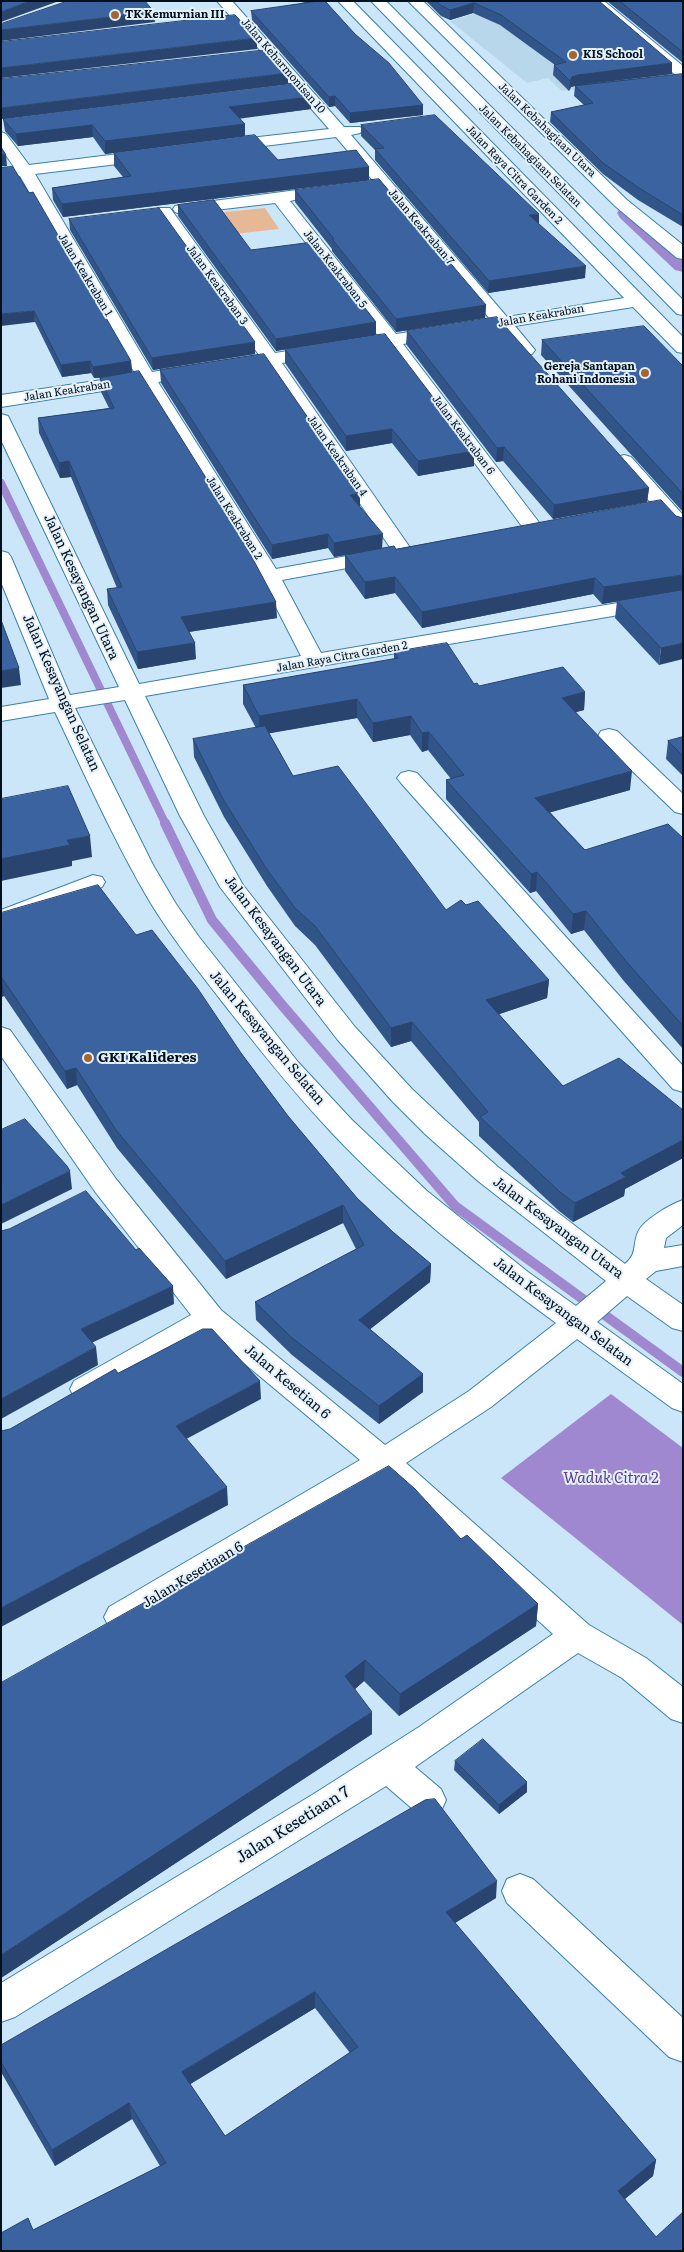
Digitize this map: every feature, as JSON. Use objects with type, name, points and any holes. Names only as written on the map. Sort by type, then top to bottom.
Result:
[{"type":"street","name":"Jalan Keharmonisan 10","points":[[224,1],[340,132]]},
{"type":"street","name":"Jalan Raya Citra Garden 2","points":[[345,1],[683,348]]},
{"type":"street","points":[[595,1],[683,74]]},
{"type":"street","points":[[387,6],[417,5]]},
{"type":"street","name":"Jalan Kebahagiaan Utara","points":[[417,5],[620,203],[683,254]]},
{"type":"street","name":"Jalan Kebahagiaan Selatan","points":[[387,6],[506,129],[585,207],[683,310]]},
{"type":"street","points":[[221,20],[240,18]]},
{"type":"street","points":[[252,55],[272,53]]},
{"type":"street","points":[[664,81],[683,79]]},
{"type":"street","points":[[284,90],[303,88]]},
{"type":"street","points":[[438,119],[458,117]]},
{"type":"street","points":[[506,129],[539,125]]},
{"type":"street","points":[[212,147],[369,128]]},
{"type":"street","name":"Jalan Keakraban 7","points":[[340,132],[536,362]]},
{"type":"street","name":"Jalan Keakraban 1","points":[[1,137],[25,170],[147,379]]},
{"type":"street","points":[[1,173],[162,154]]},
{"type":"street","points":[[365,187],[384,184]]},
{"type":"street","points":[[144,213],[317,192]]},
{"type":"street","name":"Jalan Keakraban 5","points":[[279,197],[391,341]]},
{"type":"street","points":[[585,207],[620,203]]},
{"type":"street","name":"Jalan Keakraban 3","points":[[164,211],[270,360]]},
{"type":"street","points":[[55,224],[75,222]]},
{"type":"street","name":"Jalan Keakraban","points":[[1,402],[637,301]]},
{"type":"street","name":"Jalan Keakraban 6","points":[[391,341],[534,529]]},
{"type":"street","name":"Jalan Keakraban 4","points":[[270,360],[413,550],[270,576]]},
{"type":"street","name":"Jalan Keakraban 2","points":[[147,379],[270,576],[314,661]]},
{"type":"street","name":"Jalan Kesayangan Utara","points":[[1,420],[127,694],[192,816],[232,887],[297,974],[346,1033],[402,1095],[488,1174],[588,1253],[631,1276],[683,1320]]},
{"type":"street","points":[[614,449],[656,508],[683,528]]},
{"type":"street","name":"Jalan Kesayangan Selatan","points":[[1,557],[55,682],[141,865],[190,943],[284,1061],[342,1127],[416,1198],[511,1275],[581,1319],[683,1400]]},
{"type":"street","name":"Jalan Raya Citra Garden 2","points":[[1,714],[683,598]]},
{"type":"street","points":[[609,736],[683,808]]},
{"type":"street","points":[[409,778],[683,1083]]},
{"type":"street","points":[[1,919],[94,882]]},
{"type":"street","name":"Jalan Kesetian 6","points":[[1,1036],[12,1073],[106,1186],[210,1318],[384,1462],[577,1635],[634,1668],[683,1708]]},
{"type":"street","points":[[80,1199],[106,1186]]},
{"type":"street","points":[[631,1276],[652,1233],[683,1210]]},
{"type":"street","points":[[631,1276],[683,1255]]},
{"type":"street","name":"Jalan Kesetiaan 6","points":[[95,1632],[384,1462],[480,1399],[581,1319],[631,1276]]},
{"type":"street","points":[[62,1401],[210,1318]]},
{"type":"street","name":"Jalan Kesetiaan 7","points":[[1,2004],[325,1806],[431,1738],[577,1635]]},
{"type":"street","points":[[388,1765],[428,1800]]},
{"type":"street","points":[[520,1891],[683,2044]]},
{"type":"shaded area","name":"KIS School","points":[[565,1],[681,76],[562,91],[548,78],[527,83],[450,21],[493,8]]},
{"type":"shaded area","points":[[265,208],[279,229],[207,237],[195,215]]},
{"type":"water","name":"Waduk Citra 2","points":[[611,1394],[683,1448],[683,1625],[501,1478]]},
{"type":"building","points":[[1,1],[30,1],[1,12]]},
{"type":"building","points":[[68,1],[145,1],[154,12],[1,30],[1,24]]},
{"type":"building","points":[[325,1],[355,34],[389,63],[423,105],[350,113],[335,96],[329,97],[251,11]]},
{"type":"building","points":[[436,1],[599,1],[672,63],[578,75],[572,77],[570,81],[554,65],[566,62],[501,15],[474,3],[450,10]]},
{"type":"building","points":[[620,1],[683,1],[683,52]]},
{"type":"building","points":[[235,15],[257,38],[1,68],[1,42]]},
{"type":"building","points":[[267,50],[288,73],[1,108],[1,79]]},
{"type":"building","points":[[683,74],[683,215],[603,163],[551,112],[593,103],[575,86]]},
{"type":"building","points":[[298,83],[310,97],[229,107],[245,124],[105,141],[92,125],[16,134],[3,119]]},
{"type":"building","points":[[435,115],[539,214],[529,215],[586,266],[489,281],[375,149],[384,148],[361,125]]},
{"type":"building","points":[[255,135],[278,160],[356,150],[369,167],[62,204],[52,188],[131,176],[114,153]]},
{"type":"building","points":[[1,147],[6,155],[1,155]]},
{"type":"building","points":[[13,167],[29,193],[33,192],[131,361],[93,367],[90,361],[61,365],[34,311],[1,314],[1,168]]},
{"type":"building","points":[[379,179],[486,305],[396,319],[295,190]]},
{"type":"building","points":[[214,200],[251,250],[313,242],[376,322],[276,339],[178,205]]},
{"type":"building","points":[[159,208],[255,342],[152,358],[69,219]]},
{"type":"building","points":[[497,317],[649,488],[554,505],[504,447],[497,448],[407,331]]},
{"type":"building","points":[[644,326],[683,366],[683,494],[542,340]]},
{"type":"building","points":[[385,334],[474,451],[418,461],[392,429],[346,436],[285,349]]},
{"type":"building","points":[[264,354],[360,493],[350,495],[383,534],[334,543],[328,534],[272,545],[160,370]]},
{"type":"building","points":[[139,371],[250,548],[247,548],[276,602],[181,617],[195,643],[137,652],[107,589],[122,587],[69,461],[59,463],[38,418],[114,408],[100,378]]},
{"type":"building","points":[[661,500],[676,516],[683,518],[683,575],[604,587],[595,578],[422,612],[395,577],[365,582],[345,555],[394,546],[396,549]]},
{"type":"building","points":[[683,590],[683,643],[661,648],[617,601]]},
{"type":"building","points":[[1,620],[19,668],[1,671]]},
{"type":"building","points":[[447,643],[474,684],[477,683],[479,686],[563,667],[585,692],[562,698],[632,771],[535,798],[585,850],[668,824],[683,838],[683,1026],[625,960],[586,911],[573,914],[537,872],[531,874],[446,780],[464,775],[429,732],[422,733],[411,716],[373,723],[357,699],[259,716],[243,685],[398,658],[394,652]]},
{"type":"building","points":[[265,726],[293,776],[338,766],[446,910],[461,900],[466,905],[478,901],[549,980],[486,1000],[563,1086],[619,1058],[683,1110],[683,1140],[621,1173],[626,1177],[575,1203],[560,1192],[480,1117],[488,1112],[412,1022],[391,1028],[315,926],[295,908],[266,868],[223,799],[193,739]]},
{"type":"building","points":[[683,737],[683,756],[668,741]]},
{"type":"building","points":[[68,786],[90,836],[67,840],[70,845],[1,859],[1,799]]},
{"type":"building","points":[[98,885],[136,935],[152,930],[198,989],[241,1053],[288,1116],[357,1198],[431,1264],[359,1320],[423,1374],[379,1406],[291,1337],[255,1302],[364,1245],[343,1205],[225,1261],[116,1130],[76,1068],[65,1071],[1,978],[1,913]]},
{"type":"building","points":[[25,1119],[70,1171],[1,1205],[1,1130]]},
{"type":"building","points":[[86,1191],[136,1250],[139,1248],[173,1286],[81,1329],[96,1347],[1,1399],[1,1231],[9,1229]]},
{"type":"building","points":[[203,1329],[212,1329],[260,1381],[176,1426],[227,1487],[1,1608],[1,1431],[10,1429],[115,1369],[118,1373]]},
{"type":"building","points":[[389,1466],[415,1489],[461,1539],[467,1535],[538,1604],[400,1694],[365,1660],[345,1676],[372,1712],[1,1955],[1,1683]]},
{"type":"building","points":[[483,1739],[527,1782],[499,1805],[455,1761]]},
{"type":"building","points":[[435,1799],[497,1881],[446,1912],[656,2160],[618,2191],[656,2237],[683,2212],[683,2251],[1,2251],[1,2233],[28,2218],[33,2230],[166,2163],[129,2103],[52,2150],[1,2062],[1,2045],[425,1800]],"holes":[[[315,1992],[358,2047],[225,2136],[182,2072]]]},
{"type":"waterway","points":[[628,213],[683,265]]},
{"type":"waterway","points":[[1,483],[166,825]]},
{"type":"waterway","points":[[165,823],[212,920],[282,1005],[455,1206],[683,1372]]},
{"type":"place","name":"TK Kemurnian III","points":[[115,15]]},
{"type":"place","name":"KIS School","points":[[573,55]]},
{"type":"place","name":"Gereja Santapan Rohani Indonesia","points":[[645,373]]},
{"type":"place","name":"GKI Kalideres","points":[[88,1058]]}]
